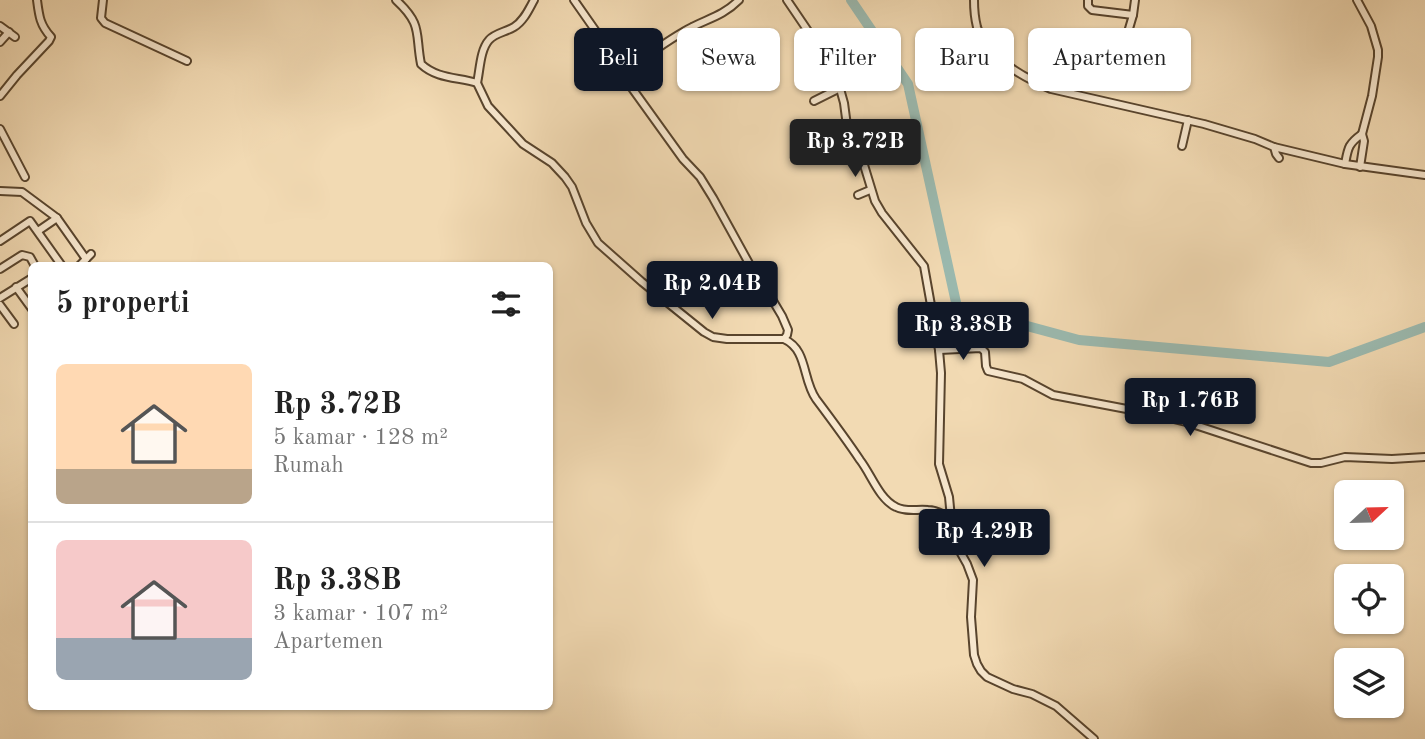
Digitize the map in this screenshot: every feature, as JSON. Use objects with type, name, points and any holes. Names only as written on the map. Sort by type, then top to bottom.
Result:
[{"type":"street","points":[[0,96],[50,41],[51,37],[40,21],[37,0]]},
{"type":"street","points":[[103,0],[101,18],[105,23],[187,61]]},
{"type":"street","points":[[396,0],[411,17],[417,29],[422,66],[446,78],[476,83]]},
{"type":"street","points":[[534,0],[519,24],[488,41],[476,83],[488,106],[523,144],[552,163],[565,177],[598,243],[642,282],[713,337],[784,339],[790,342],[800,352],[808,384],[816,398],[888,502],[902,509],[933,510],[953,520]]},
{"type":"street","points":[[574,0],[593,28]]},
{"type":"street","points":[[663,46],[693,27],[723,14],[739,0]]},
{"type":"street","points":[[787,0],[806,28]]},
{"type":"street","points":[[974,0],[980,35],[993,51],[1009,67],[1051,89],[1188,120],[1274,147],[1345,164],[1425,176]]},
{"type":"street","points":[[1088,0],[1090,9],[1133,15]]},
{"type":"street","points":[[1129,28],[1135,0]]},
{"type":"street","points":[[1357,0],[1371,26],[1378,50],[1374,86],[1362,134],[1364,141],[1360,167]]},
{"type":"street","points":[[0,26],[12,35],[0,42]]},
{"type":"street","points":[[634,91],[713,198],[782,316],[788,330],[784,339]]},
{"type":"street","points":[[814,101],[834,91]]},
{"type":"street","points":[[841,91],[849,141],[866,170],[875,201],[924,266],[942,350],[938,456],[949,497],[953,539],[973,580],[971,617],[974,655],[981,671],[987,677],[1051,703],[1094,739]]},
{"type":"street","points":[[1182,146],[1188,120]]},
{"type":"street","points":[[0,129],[25,177]]},
{"type":"street","points":[[1345,164],[1349,146],[1362,134]]},
{"type":"street","points":[[1274,147],[1279,158]]},
{"type":"street","points":[[859,195],[870,190]]},
{"type":"street","points":[[0,191],[22,191],[57,218],[89,256],[83,262]]},
{"type":"street","points":[[38,230],[57,218]]},
{"type":"street","points":[[0,241],[27,221],[32,222],[59,262]]},
{"type":"street","points":[[0,269],[22,255],[30,257],[33,262]]},
{"type":"street","points":[[0,298],[28,280]]},
{"type":"street","points":[[16,287],[28,304]]},
{"type":"street","points":[[0,305],[14,324]]},
{"type":"street","points":[[942,350],[981,348],[985,352],[988,371],[1023,379],[1053,396],[1186,422],[1311,463],[1345,457],[1425,457]]},
{"type":"waterway","points":[[851,0],[908,84],[957,307],[1079,340],[1329,362],[1425,327]]}]
